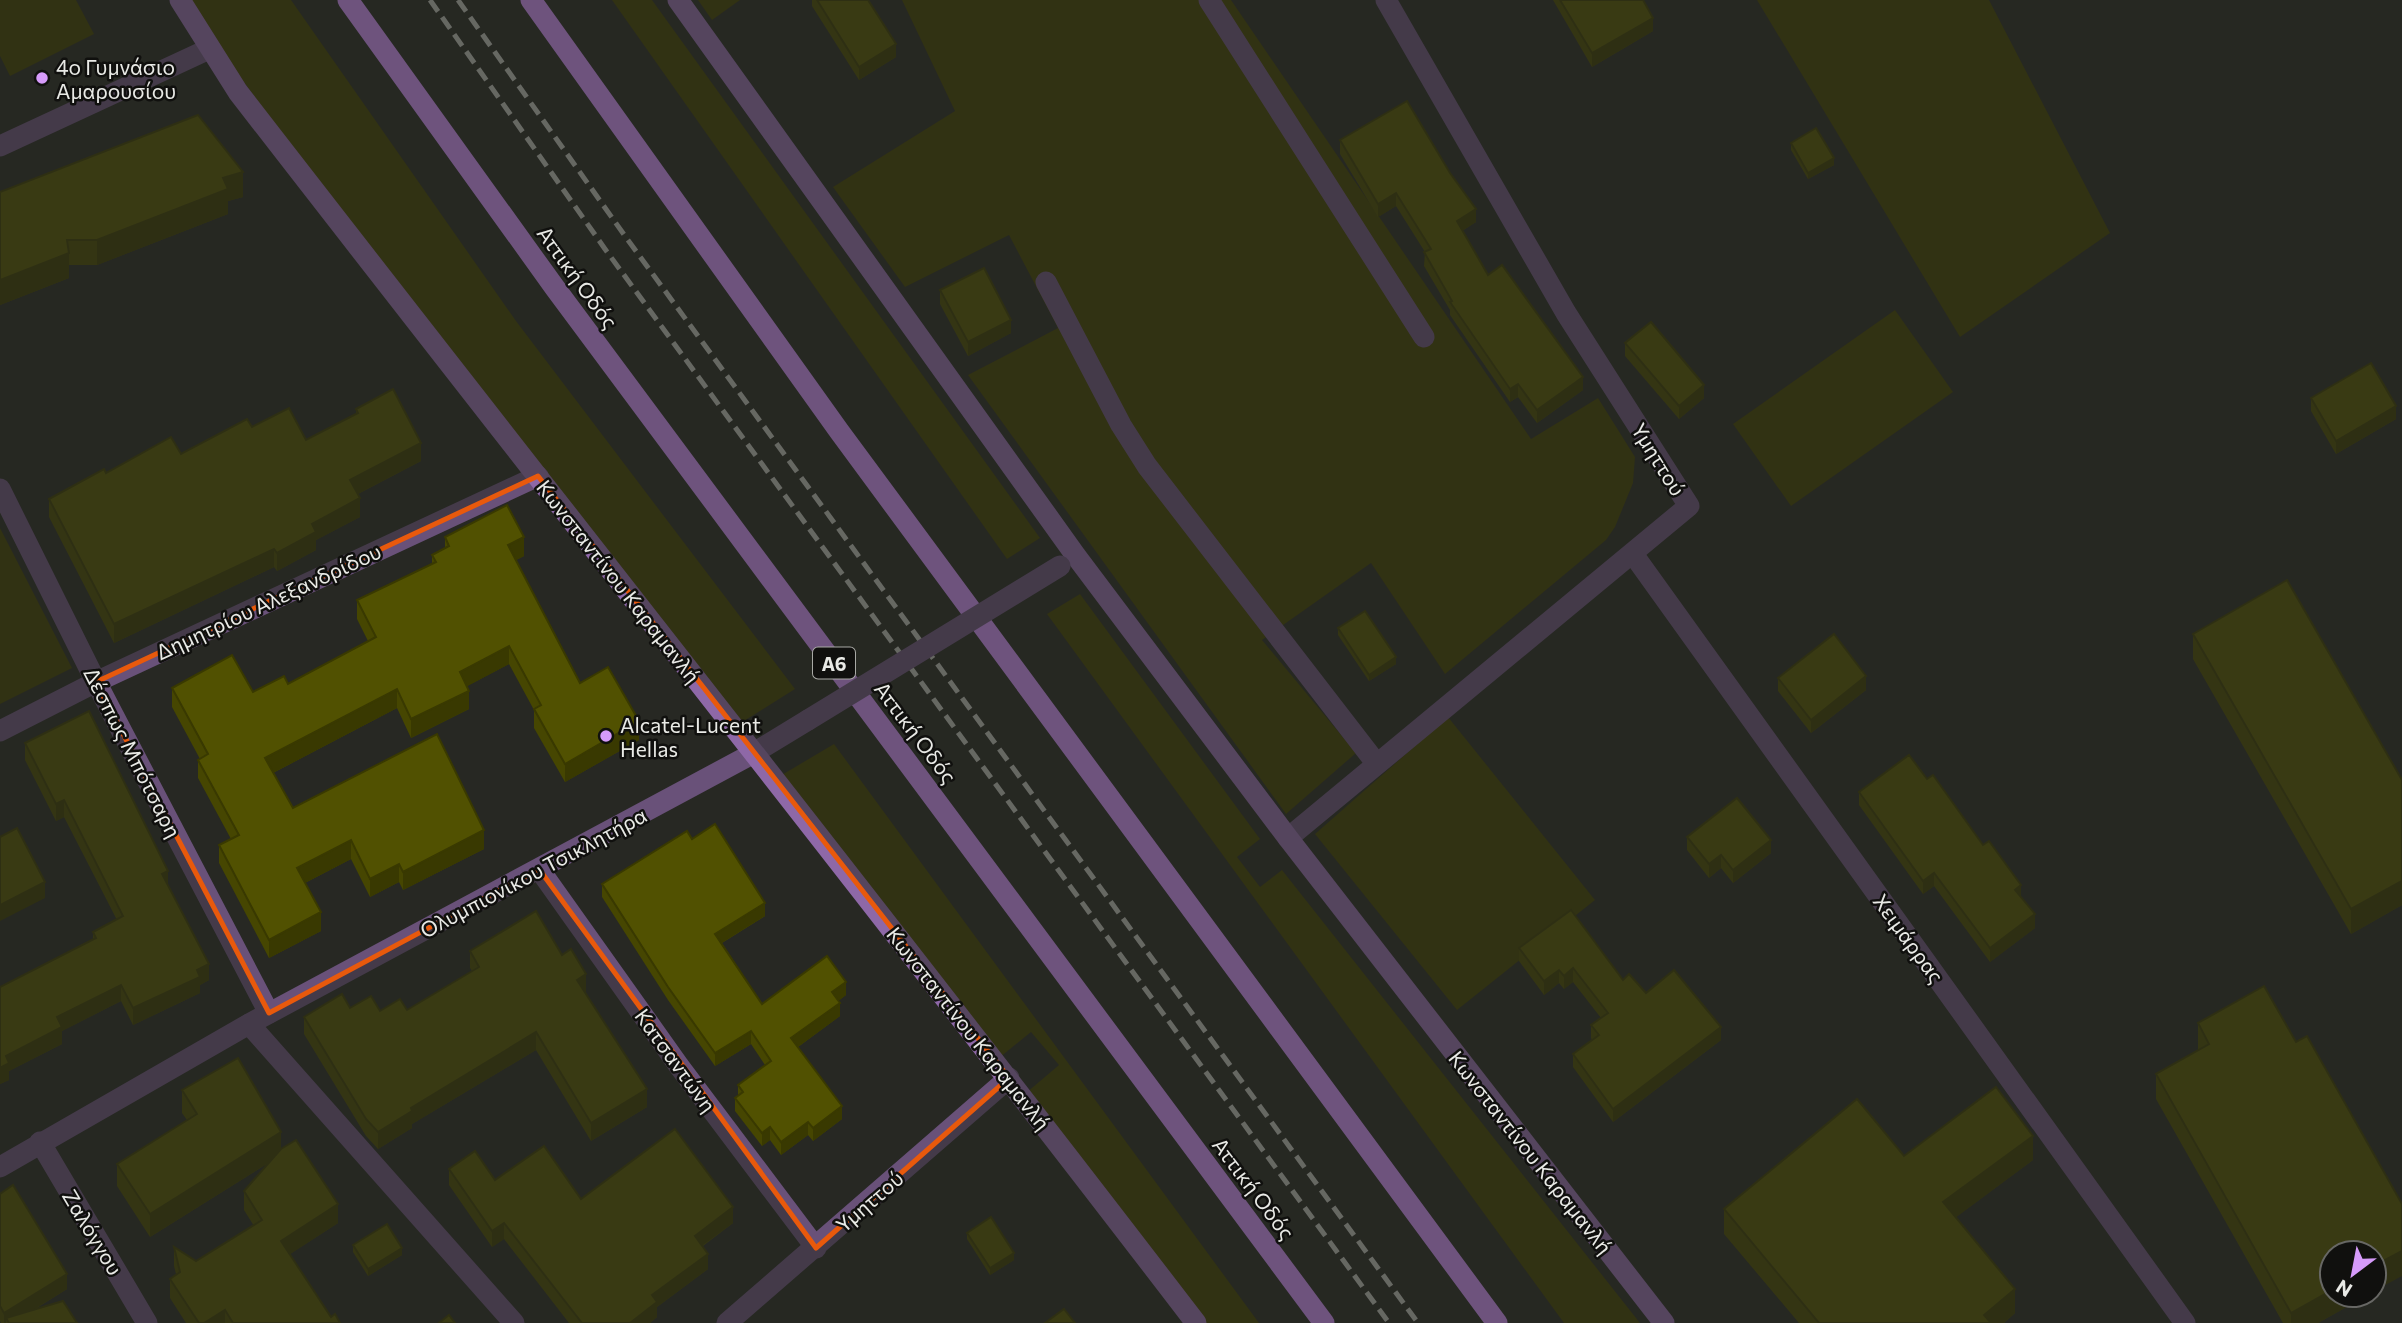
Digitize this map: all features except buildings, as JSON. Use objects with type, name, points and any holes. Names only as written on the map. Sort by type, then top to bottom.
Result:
[{"type":"highway","name":"Αττική Οδός","points":[[348,0],[555,288],[1324,1323]]},
{"type":"highway","points":[[531,0],[839,431],[1497,1323]]},
{"type":"street","name":"Κωνσταντίνου Καραμανλή","points":[[180,0],[238,92],[1009,1077],[1196,1323]]},
{"type":"street","name":"Κωνσταντίνου Καραμανλή","points":[[678,0],[1068,561],[1664,1323]]},
{"type":"street","points":[[1209,0],[1424,337]]},
{"type":"street","name":"Υμηττού","points":[[1287,838],[1689,506],[1566,313],[1386,0]]},
{"type":"street","points":[[0,146],[209,49]]},
{"type":"street","points":[[1046,282],[1121,425],[1147,466],[1376,763]]},
{"type":"street","name":"Δημητρίου Αλεξανδρίδου","points":[[0,731],[96,682],[538,476]]},
{"type":"street","name":"Δέσπως Μπότσαρη","points":[[0,489],[96,682],[269,1013]]},
{"type":"street","name":"Χειμάρρας","points":[[1633,554],[2185,1323]]},
{"type":"street","name":"Ολυμπιονίκου Τσικλητήρα","points":[[0,1167],[269,1013],[756,752],[1068,561]]},
{"type":"street","name":"Κατσαντώνη","points":[[539,869],[679,1066],[816,1248]]},
{"type":"street","points":[[249,1024],[514,1323]]},
{"type":"street","name":"Υμηττού","points":[[727,1323],[1009,1077]]},
{"type":"street","name":"Ζαλόγγου","points":[[40,1142],[147,1323]]},
{"type":"highlighted area","points":[[538,476],[1009,1078],[816,1248],[539,869],[269,1013],[96,682]]},
{"type":"shaded area","points":[[0,0],[76,0],[94,34],[10,76],[0,56]]},
{"type":"shaded area","points":[[185,0],[291,0],[516,321],[795,689],[739,724],[264,110]]},
{"type":"shaded area","points":[[612,0],[652,0],[1040,538],[1007,559]]},
{"type":"shaded area","points":[[698,0],[740,0],[712,20]]},
{"type":"shaded area","points":[[902,0],[1231,0],[1531,439],[1598,398],[1635,457],[1633,483],[1615,527],[1606,540],[1445,674],[1371,563],[1262,640],[1356,753],[1286,814],[968,375],[1058,328],[1009,235],[905,287],[833,187],[955,111]]},
{"type":"shaded area","points":[[1757,0],[1989,0],[2110,233],[1960,337]]},
{"type":"shaded area","points":[[1895,310],[1953,392],[1791,506],[1733,424]]},
{"type":"shaded area","points":[[0,528],[72,668],[0,704]]},
{"type":"shaded area","points":[[1080,594],[1260,839],[1237,857],[1260,887],[1282,870],[1640,1323],[1564,1323],[1047,614]]},
{"type":"shaded area","points":[[1448,717],[1595,900],[1457,1010],[1315,834]]},
{"type":"shaded area","points":[[834,744],[1259,1323],[1200,1323],[1026,1093],[1059,1065],[1031,1032],[999,1058],[780,776]]},
{"type":"railway","points":[[430,0],[605,249],[1389,1323]]},
{"type":"railway","points":[[458,0],[625,236],[1418,1323]]},
{"type":"place","name":"4ο Γυμνάσιο Αμαρουσίου","points":[[42,78]]},
{"type":"place","name":"Alcatel-Lucent Hellas","points":[[606,736]]}]
